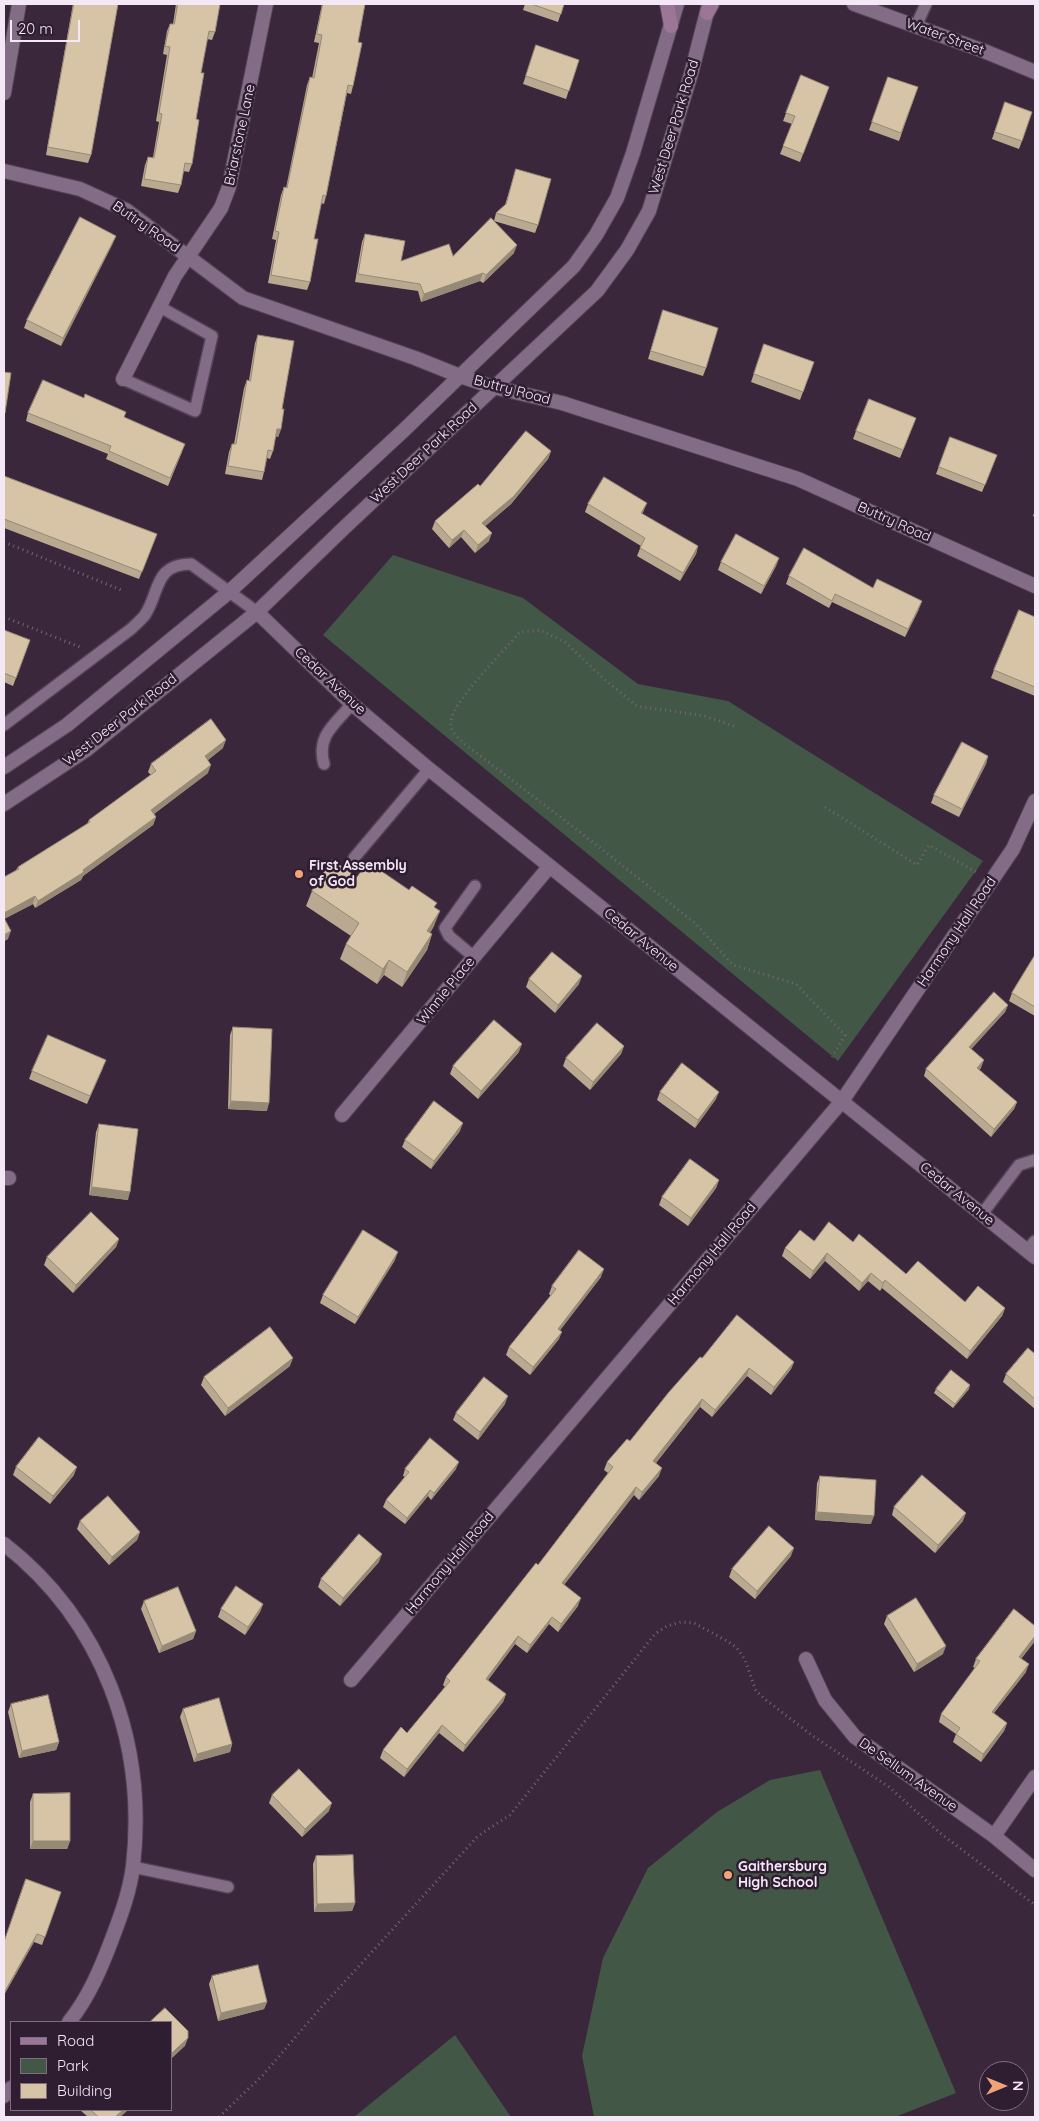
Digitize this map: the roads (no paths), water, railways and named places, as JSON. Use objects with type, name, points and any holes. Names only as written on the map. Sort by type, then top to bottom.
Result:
[{"type":"main road","points":[[667,4],[671,26]]},
{"type":"street","points":[[4,94],[19,4]]},
{"type":"street","name":"Briarstone Lane","points":[[123,379],[175,276],[221,208],[229,187],[266,4]]},
{"type":"street","name":"West Deer Park Road","points":[[4,767],[68,725],[229,592],[568,273],[596,235],[617,198],[633,153],[676,4]]},
{"type":"street","name":"Water Street","points":[[854,4],[1035,72]]},
{"type":"street","name":"West Deer Park Road","points":[[4,804],[86,750],[257,612],[493,387],[597,291],[627,250],[649,211],[665,165],[709,7]]},
{"type":"street","name":"Buttry Road","points":[[4,171],[58,182],[104,199],[138,218],[243,298],[493,387],[562,403],[798,479],[1035,586]]},
{"type":"street","name":"Cedar Avenue","points":[[257,612],[352,704],[549,867],[982,1214],[1033,1249]]},
{"type":"street","name":"Harmony Hall Road","points":[[351,1680],[842,1101],[991,882],[1012,849],[1035,801]]},
{"type":"street","name":"Winnie Place","points":[[342,1115],[549,867]]},
{"type":"street","points":[[4,1544],[29,1563],[56,1596],[83,1632],[106,1672],[123,1720],[133,1772],[136,1818],[133,1867],[124,1906],[104,1959],[82,2005],[70,2021]]},
{"type":"street","name":"De Sellum Avenue","points":[[806,1660],[825,1700],[855,1737],[994,1836],[1035,1870]]},
{"type":"street","points":[[994,1836],[1035,1777]]},
{"type":"lane","points":[[916,26],[926,4]]},
{"type":"lane","points":[[123,379],[195,411],[212,336],[160,307]]},
{"type":"lane","points":[[4,725],[131,630],[144,615],[161,576],[178,564],[191,564],[257,612]]},
{"type":"lane","points":[[324,764],[320,751],[324,735],[352,704]]},
{"type":"lane","points":[[354,858],[430,769]]},
{"type":"lane","points":[[474,886],[445,928],[449,936],[474,957]]},
{"type":"lane","points":[[982,1214],[1019,1165],[1035,1160]]},
{"type":"lane","points":[[133,1867],[228,1887]]},
{"type":"place","name":"First Assembly of God","points":[[299,874]]},
{"type":"place","name":"Gaithersburg High School","points":[[728,1875]]}]
